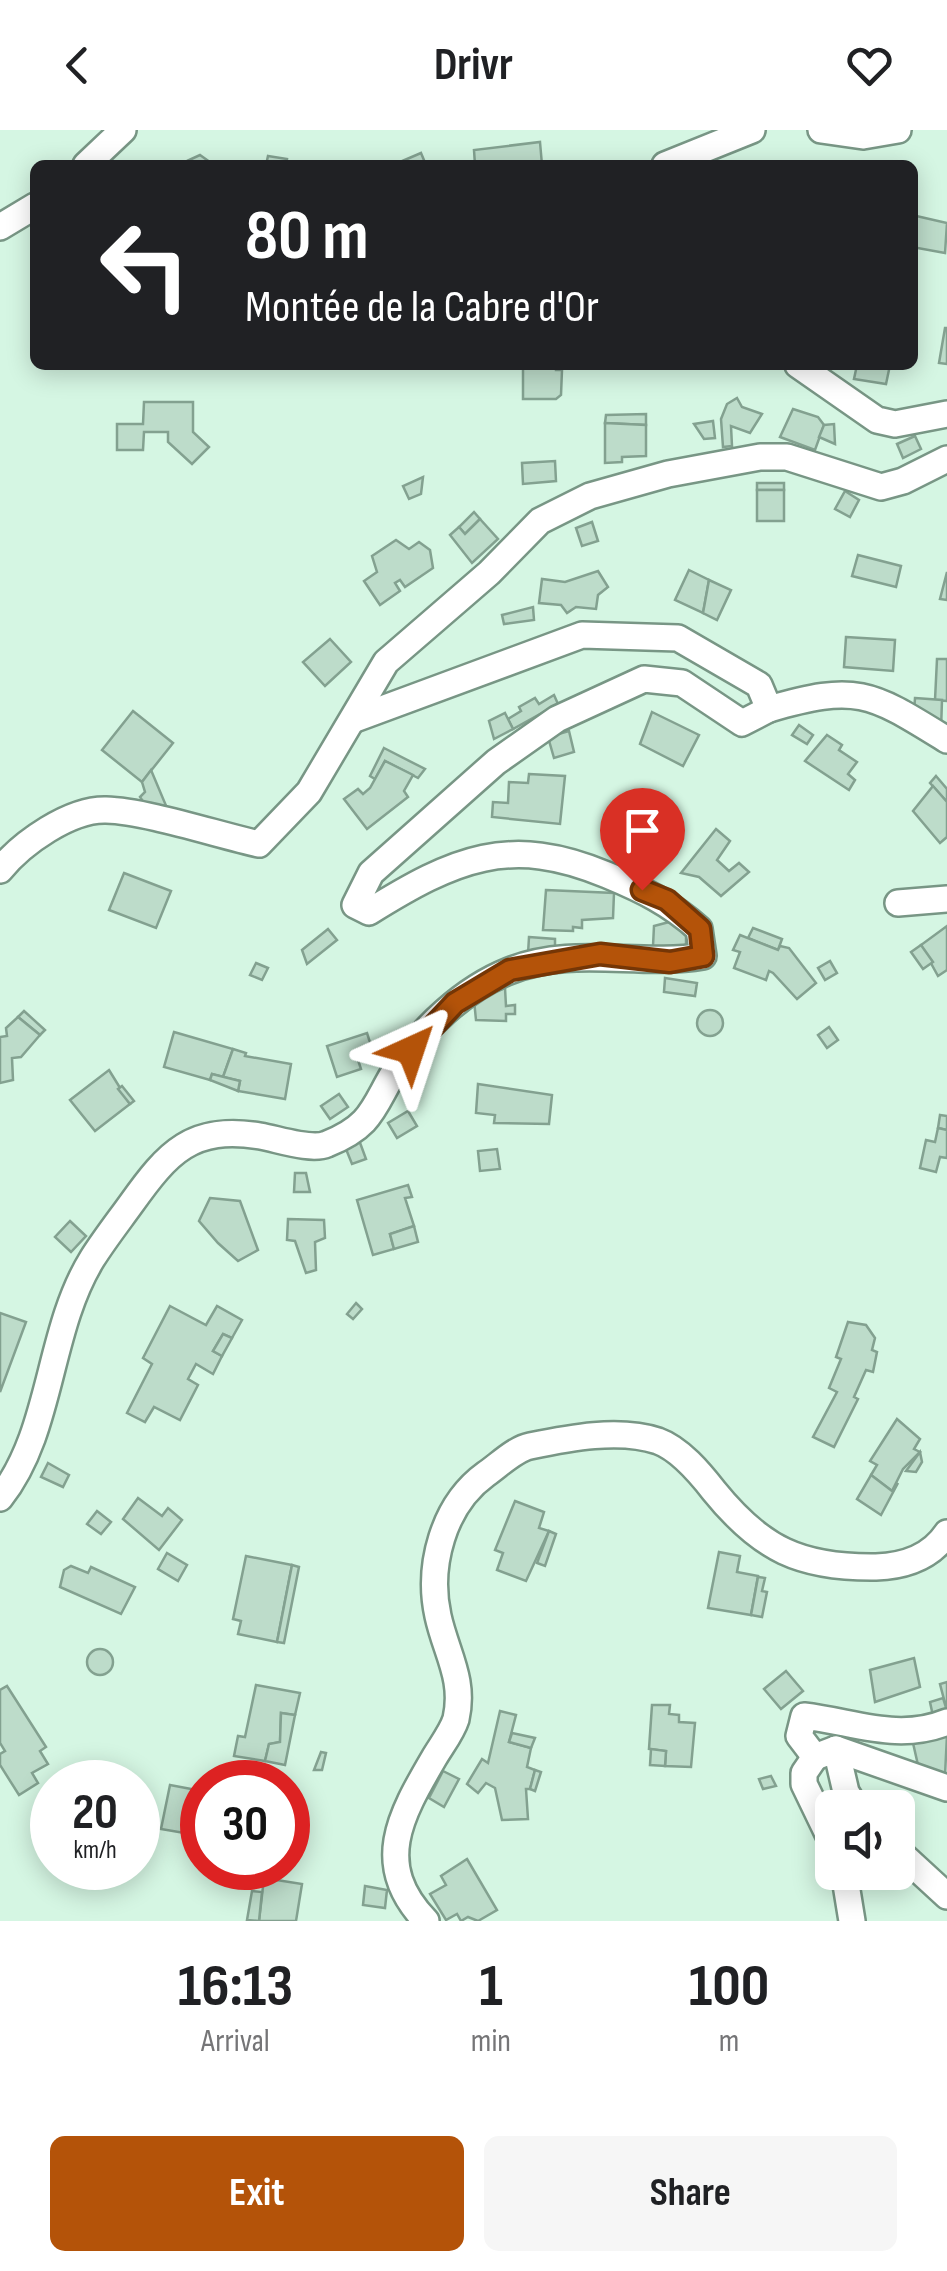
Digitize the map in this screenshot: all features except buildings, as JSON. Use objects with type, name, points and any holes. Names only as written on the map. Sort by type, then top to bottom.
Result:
[{"type":"street","points":[[91,160],[123,130]]},
{"type":"street","points":[[677,160],[752,130]]},
{"type":"street","points":[[821,130],[863,136],[898,130]]},
{"type":"street","points":[[0,227],[30,209]]},
{"type":"street","points":[[805,370],[876,420],[895,424],[947,414]]},
{"type":"street","points":[[0,870],[14,854],[71,818],[105,810],[259,844],[309,792],[386,662],[489,573],[540,521],[590,496],[668,474],[760,457],[787,457],[881,487],[904,481],[947,458]]},
{"type":"street","points":[[355,719],[582,635],[678,638],[759,685],[768,709]]},
{"type":"street","points":[[0,1498],[22,1470],[60,1340],[90,1262],[169,1153],[198,1138],[240,1133],[322,1147],[344,1136],[373,1116],[396,1068],[455,1003],[510,970],[600,954],[670,962],[703,956],[700,929],[667,900],[556,855],[528,851],[466,862],[424,878],[369,912],[355,905],[371,873],[496,762],[556,719],[644,679],[682,684],[742,723],[768,709],[856,693],[892,706],[947,740]]},
{"type":"street","points":[[898,902],[947,899]]},
{"type":"street","points":[[426,1921],[395,1878],[396,1842],[407,1804],[456,1720],[458,1672],[438,1615],[436,1575],[443,1529],[474,1483],[524,1447],[603,1435],[659,1441],[696,1468],[736,1518],[774,1550],[834,1567],[890,1566],[935,1552],[947,1534]]},
{"type":"street","points":[[947,1722],[923,1732],[886,1733],[847,1721],[804,1716],[798,1736],[826,1753],[947,1788]]},
{"type":"street","points":[[826,1753],[845,1790]]},
{"type":"street","points":[[815,1807],[804,1784],[804,1773],[826,1753]]},
{"type":"street","points":[[915,1867],[947,1896]]},
{"type":"street","points":[[847,1890],[852,1921]]},
{"type":"route","points":[[411,1050],[455,1003],[510,970],[600,954],[670,962],[703,956],[700,929],[667,900],[642,890]]}]
